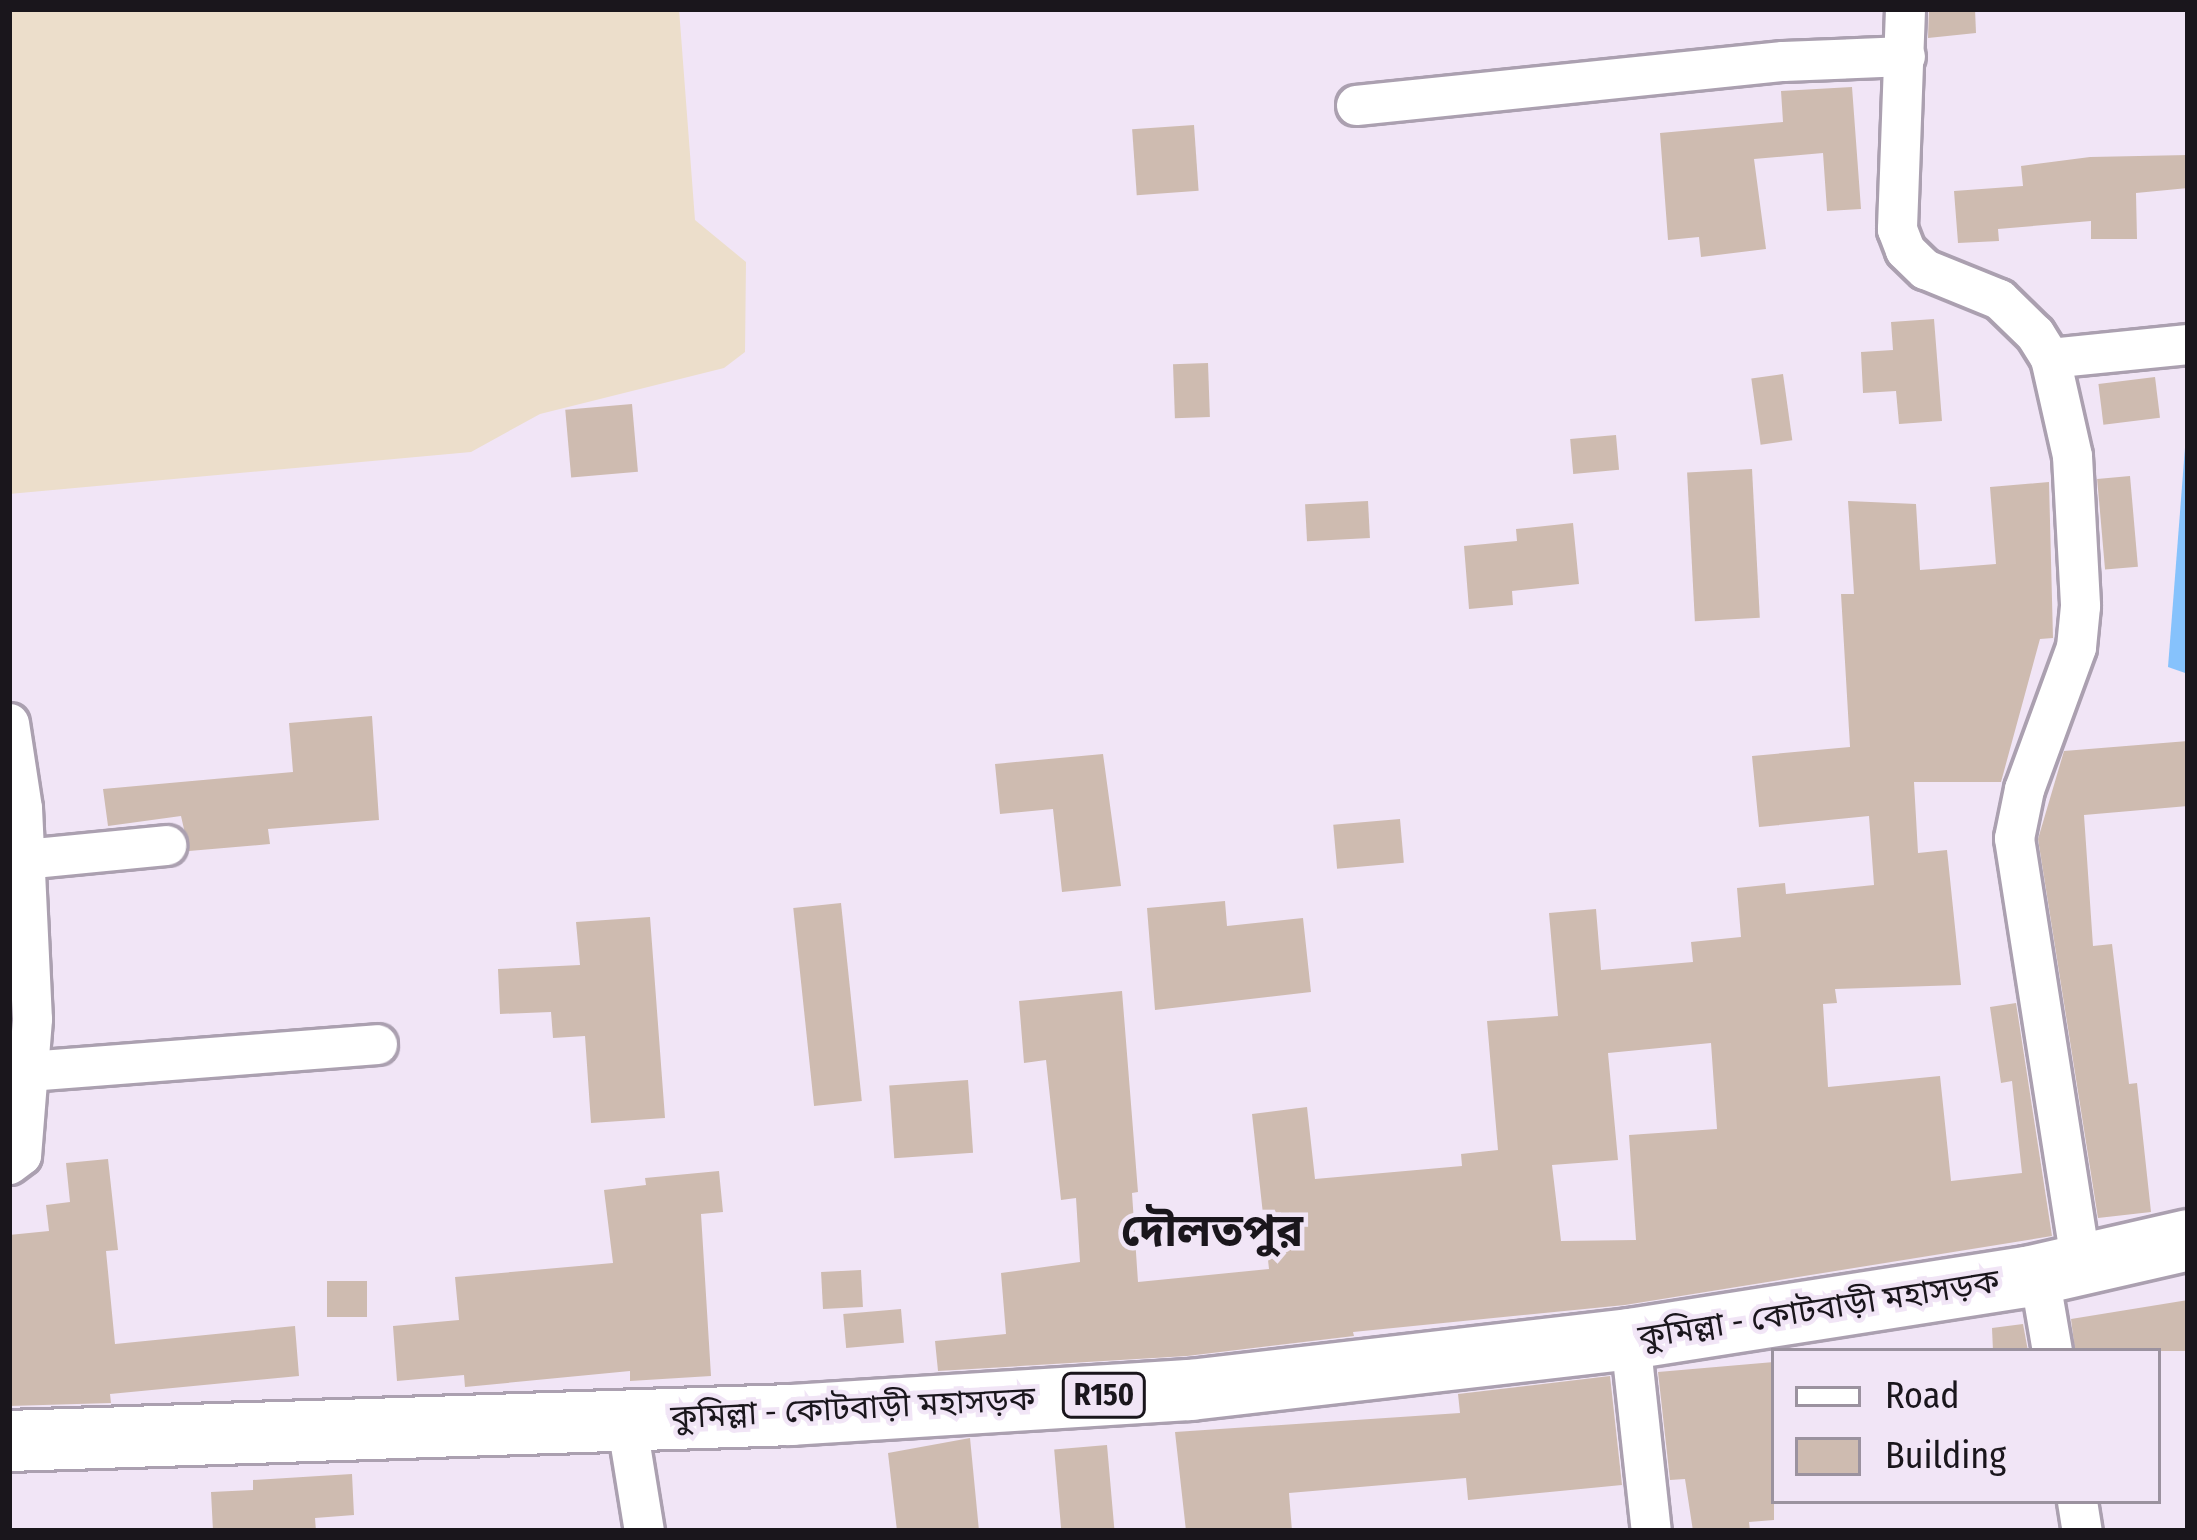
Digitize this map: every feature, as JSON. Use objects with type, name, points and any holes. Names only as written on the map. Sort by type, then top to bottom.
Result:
[{"type":"main road","name":"কুমিল্লা - কোটবাড়ী মহাসড়ক","points":[[9,1441],[626,1420],[1190,1390],[1630,1340],[2060,1270],[2188,1240]]},
{"type":"street","points":[[1905,9],[1897,229],[1905,250],[1925,269],[1999,299],[2035,334],[2050,358],[2072,456],[2080,606],[2076,647],[2024,788],[2014,838],[2060,1270],[2052,1348]]},
{"type":"street","points":[[1356,105],[1783,62],[1905,56]]},
{"type":"street","points":[[2050,358],[2188,344]]},
{"type":"street","points":[[9,723],[24,859],[32,1019],[21,1155],[9,1164]]},
{"type":"street","points":[[24,859],[166,845]]},
{"type":"street","points":[[28,1071],[377,1045]]},
{"type":"street","points":[[1630,1340],[1651,1531]]},
{"type":"street","points":[[626,1420],[644,1531]]},
{"type":"shaded area","points":[[9,9],[679,9],[695,220],[746,262],[745,352],[724,368],[540,414],[471,452],[9,494]]},
{"type":"water","points":[[2188,409],[2188,674],[2168,667]]},
{"type":"building","points":[[1929,9],[1975,9],[1976,33],[1928,38]]},
{"type":"building","points":[[1852,87],[1861,209],[1827,211],[1823,153],[1754,159],[1766,249],[1701,257],[1699,237],[1668,240],[1660,133],[1783,122],[1781,91]]},
{"type":"building","points":[[1194,125],[1199,191],[1137,195],[1132,129]]},
{"type":"building","points":[[2188,155],[2188,188],[2136,193],[2137,239],[2091,239],[2091,221],[1998,229],[1999,241],[1958,243],[1954,191],[2023,186],[2021,166],[2090,157]]},
{"type":"building","points":[[1934,319],[1942,421],[1899,424],[1896,391],[1863,393],[1861,352],[1893,350],[1891,322]]},
{"type":"building","points":[[1208,363],[1210,417],[1175,418],[1173,364]]},
{"type":"building","points":[[1783,374],[1792,440],[1761,445],[1751,378]]},
{"type":"building","points":[[2155,377],[2160,418],[2103,425],[2098,384]]},
{"type":"building","points":[[632,404],[638,472],[571,478],[565,410]]},
{"type":"building","points":[[1616,435],[1619,470],[1573,474],[1570,439]]},
{"type":"building","points":[[1752,469],[1760,618],[1695,621],[1687,472]]},
{"type":"building","points":[[2130,476],[2138,567],[2105,570],[2097,479]]},
{"type":"building","points":[[2049,482],[2053,638],[2040,639],[2001,782],[1914,782],[1918,853],[1947,850],[1961,985],[1835,989],[1837,1003],[1823,1004],[1828,1087],[1940,1076],[1951,1181],[2022,1173],[2012,1081],[2001,1083],[1990,1007],[2016,1003],[2052,1236],[1625,1305],[1353,1332],[1354,1336],[1187,1356],[938,1371],[935,1341],[1006,1334],[1001,1273],[1080,1262],[1076,1198],[1061,1200],[1046,1060],[1024,1063],[1019,1001],[1122,991],[1138,1192],[1132,1193],[1138,1282],[1269,1269],[1252,1114],[1307,1107],[1315,1179],[1462,1166],[1461,1154],[1498,1150],[1487,1021],[1558,1016],[1549,913],[1596,909],[1601,970],[1693,962],[1691,942],[1741,937],[1737,888],[1785,883],[1786,894],[1874,885],[1869,816],[1759,827],[1752,756],[1850,747],[1841,594],[1854,594],[1848,501],[1916,504],[1920,570],[1996,564],[1990,487]],"holes":[[[1711,1043],[1717,1129],[1629,1135],[1636,1240],[1561,1241],[1552,1165],[1618,1160],[1608,1053]]]},
{"type":"building","points":[[1368,501],[1370,538],[1307,541],[1305,504]]},
{"type":"building","points":[[1573,523],[1579,584],[1512,591],[1513,605],[1469,609],[1464,546],[1517,541],[1516,529]]},
{"type":"building","points":[[372,716],[379,820],[268,829],[270,844],[189,851],[181,816],[108,826],[103,789],[293,772],[289,723]]},
{"type":"building","points":[[2188,741],[2188,806],[2084,815],[2093,946],[2112,944],[2129,1084],[2137,1083],[2151,1212],[2098,1218],[2038,839],[2064,751]]},
{"type":"building","points":[[1103,754],[1121,886],[1062,892],[1053,809],[1000,814],[995,764]]},
{"type":"building","points":[[1400,819],[1404,863],[1337,869],[1333,825]]},
{"type":"building","points":[[1225,901],[1227,926],[1303,918],[1311,992],[1155,1010],[1147,908]]},
{"type":"building","points":[[841,903],[862,1101],[814,1106],[793,908]]},
{"type":"building","points":[[650,917],[665,1118],[591,1123],[585,1036],[553,1038],[551,1012],[500,1014],[498,969],[580,965],[576,922]]},
{"type":"building","points":[[968,1080],[973,1153],[894,1158],[889,1086]]},
{"type":"building","points":[[108,1159],[118,1250],[106,1251],[115,1344],[295,1326],[299,1376],[110,1394],[111,1403],[9,1406],[9,1235],[49,1231],[46,1205],[70,1202],[66,1163]]},
{"type":"building","points":[[719,1171],[723,1212],[701,1214],[711,1376],[630,1381],[630,1371],[465,1387],[464,1375],[397,1381],[393,1326],[459,1320],[455,1277],[613,1263],[604,1190],[646,1185],[645,1178]]},
{"type":"building","points":[[861,1270],[863,1307],[823,1309],[821,1272]]},
{"type":"building","points":[[327,1281],[367,1281],[367,1317],[327,1317]]},
{"type":"building","points":[[2188,1300],[2188,1351],[2075,1348],[2071,1319]]},
{"type":"building","points":[[901,1309],[904,1343],[846,1348],[843,1314]]},
{"type":"building","points":[[2023,1324],[2027,1348],[1993,1348],[1992,1328]]},
{"type":"building","points":[[1771,1362],[1774,1520],[1749,1522],[1750,1531],[1693,1531],[1685,1479],[1670,1480],[1658,1372]]},
{"type":"building","points":[[1610,1376],[1622,1485],[1468,1500],[1466,1478],[1289,1493],[1292,1531],[1186,1531],[1175,1432],[1460,1413],[1458,1394]]},
{"type":"building","points":[[970,1438],[979,1531],[897,1531],[888,1453]]},
{"type":"building","points":[[1107,1445],[1114,1531],[1061,1531],[1054,1450]]},
{"type":"building","points":[[352,1474],[354,1515],[315,1518],[316,1531],[213,1531],[211,1492],[253,1490],[253,1480]]},
{"type":"district","name":"দৌলতপুর","points":[[1212,1232]]}]
